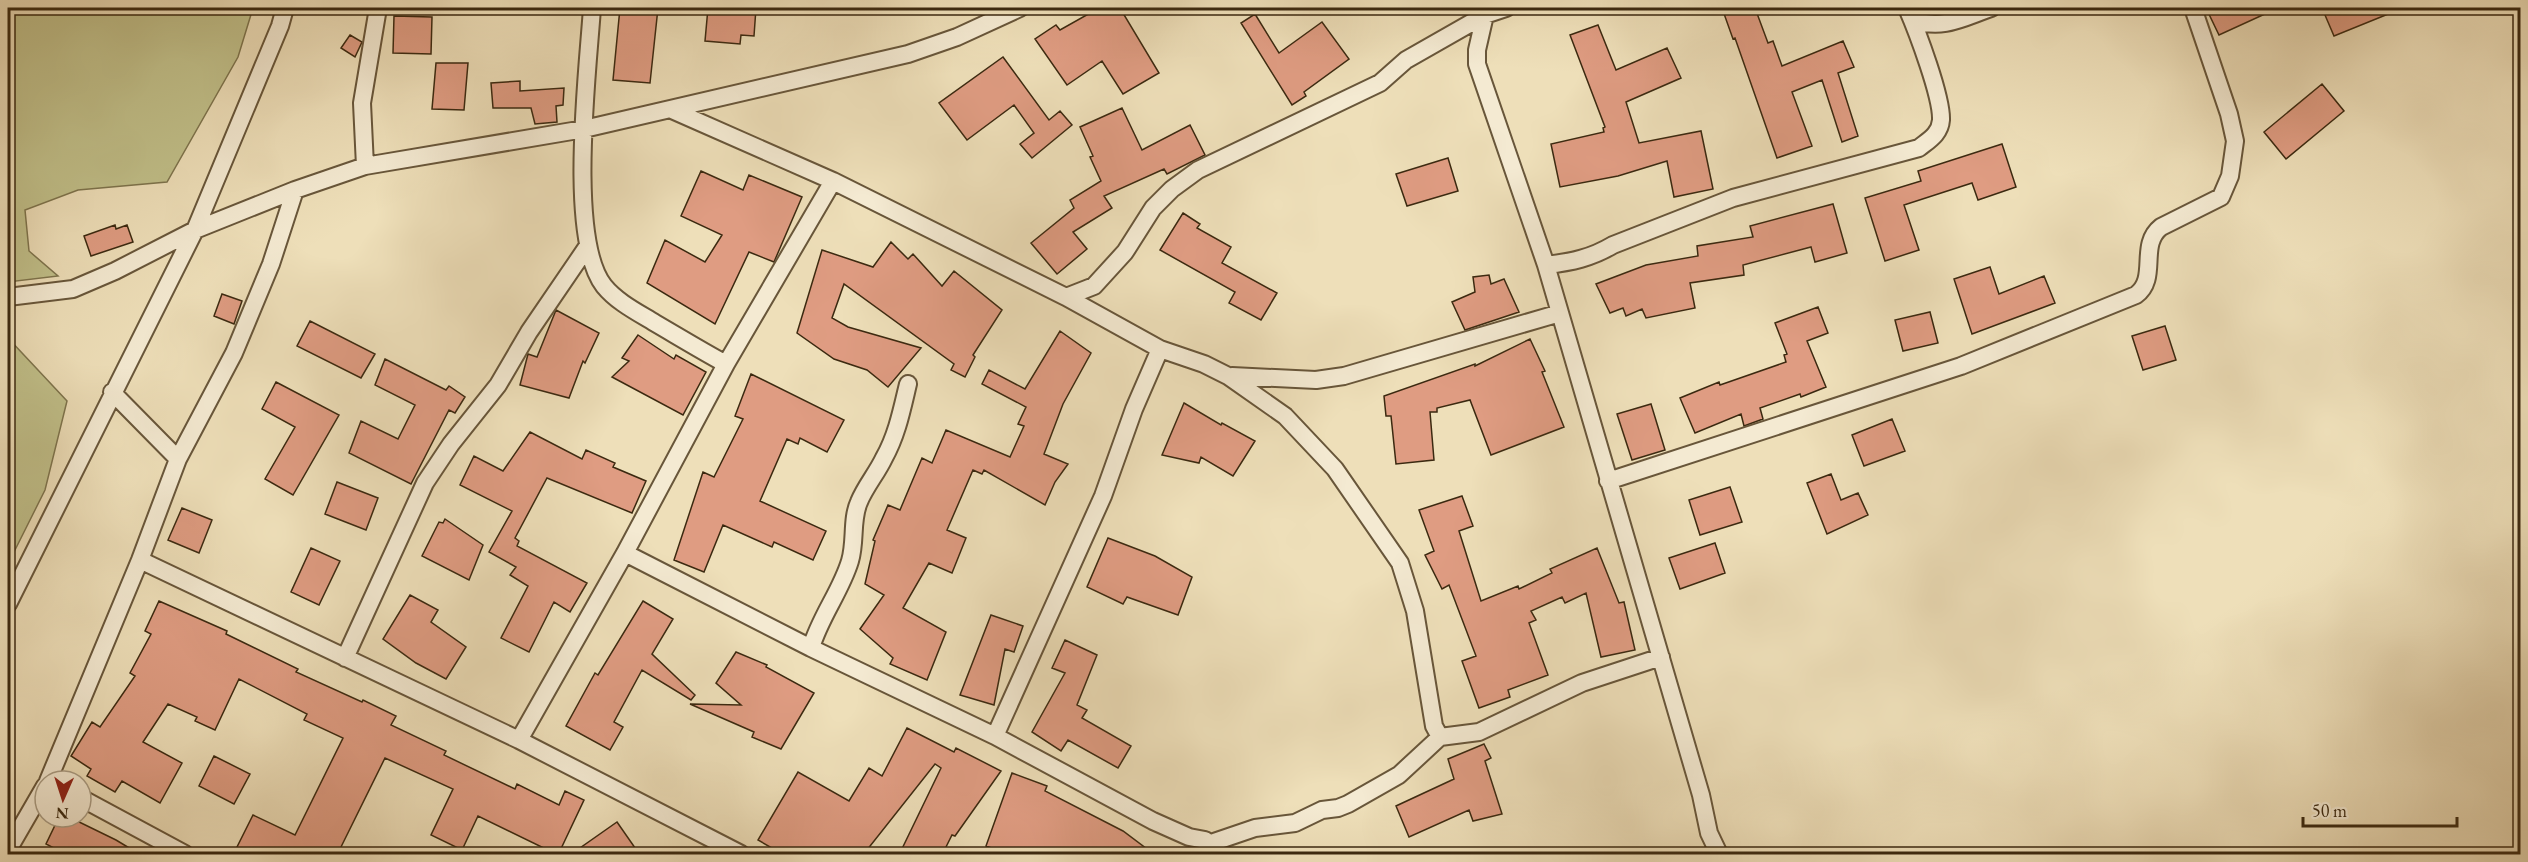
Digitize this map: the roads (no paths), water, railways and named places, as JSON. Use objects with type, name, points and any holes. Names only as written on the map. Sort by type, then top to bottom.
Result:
[{"type":"street","points":[[8,604],[195,230],[285,8]]},
{"type":"street","points":[[364,166],[362,103],[378,8]]},
{"type":"street","points":[[592,8],[584,129],[587,247],[592,265],[604,285],[622,303],[726,364]]},
{"type":"street","points":[[8,297],[73,289],[115,271],[195,230],[295,190],[364,166],[584,129],[908,54],[957,37],[1020,8]]},
{"type":"street","points":[[1066,297],[1094,285],[1125,252],[1153,208],[1172,189],[1198,170],[1380,84],[1406,60],[1485,15],[1506,8]]},
{"type":"street","points":[[1910,14],[1928,25],[1942,25],[1992,8]]},
{"type":"street","points":[[1608,481],[1961,366],[2136,295],[2144,289],[2147,281],[2149,242],[2153,233],[2221,197],[2230,176],[2235,141],[2229,114],[2193,8]]},
{"type":"street","points":[[1546,265],[1576,262],[1596,255],[1613,244],[1733,198],[1919,148],[1935,136],[1941,121],[1938,97],[1910,14]]},
{"type":"street","points":[[1485,15],[1477,50],[1477,64],[1546,265],[1701,795],[1709,833],[1719,855]]},
{"type":"street","points":[[672,110],[833,181],[1066,297],[1160,349],[1204,364],[1228,376],[1285,416],[1323,454],[1346,483],[1360,508],[1400,563],[1415,611],[1434,726],[1440,737]]},
{"type":"street","points":[[519,740],[625,553],[726,364],[833,181]]},
{"type":"street","points":[[54,769],[140,560],[178,459],[234,353],[274,256],[295,190]]},
{"type":"street","points":[[345,658],[425,483],[451,444],[498,385],[529,332],[587,247]]},
{"type":"street","points":[[1228,376],[1307,380],[1344,376],[1560,313]]},
{"type":"street","points":[[995,736],[1103,496],[1134,409],[1160,349]]},
{"type":"street","points":[[811,648],[821,620],[851,558],[855,514],[859,500],[886,456],[908,384]]},
{"type":"street","points":[[112,392],[178,459]]},
{"type":"street","points":[[625,553],[811,648],[995,736],[1153,821],[1189,837],[1205,840],[1210,849],[1255,828],[1295,823],[1322,810],[1348,804],[1399,775],[1440,737],[1479,732],[1582,683],[1661,657]]},
{"type":"street","points":[[140,560],[519,740],[718,850],[741,855]]},
{"type":"street","points":[[93,805],[185,855]]},
{"type":"street","points":[[8,850],[33,807]]}]
